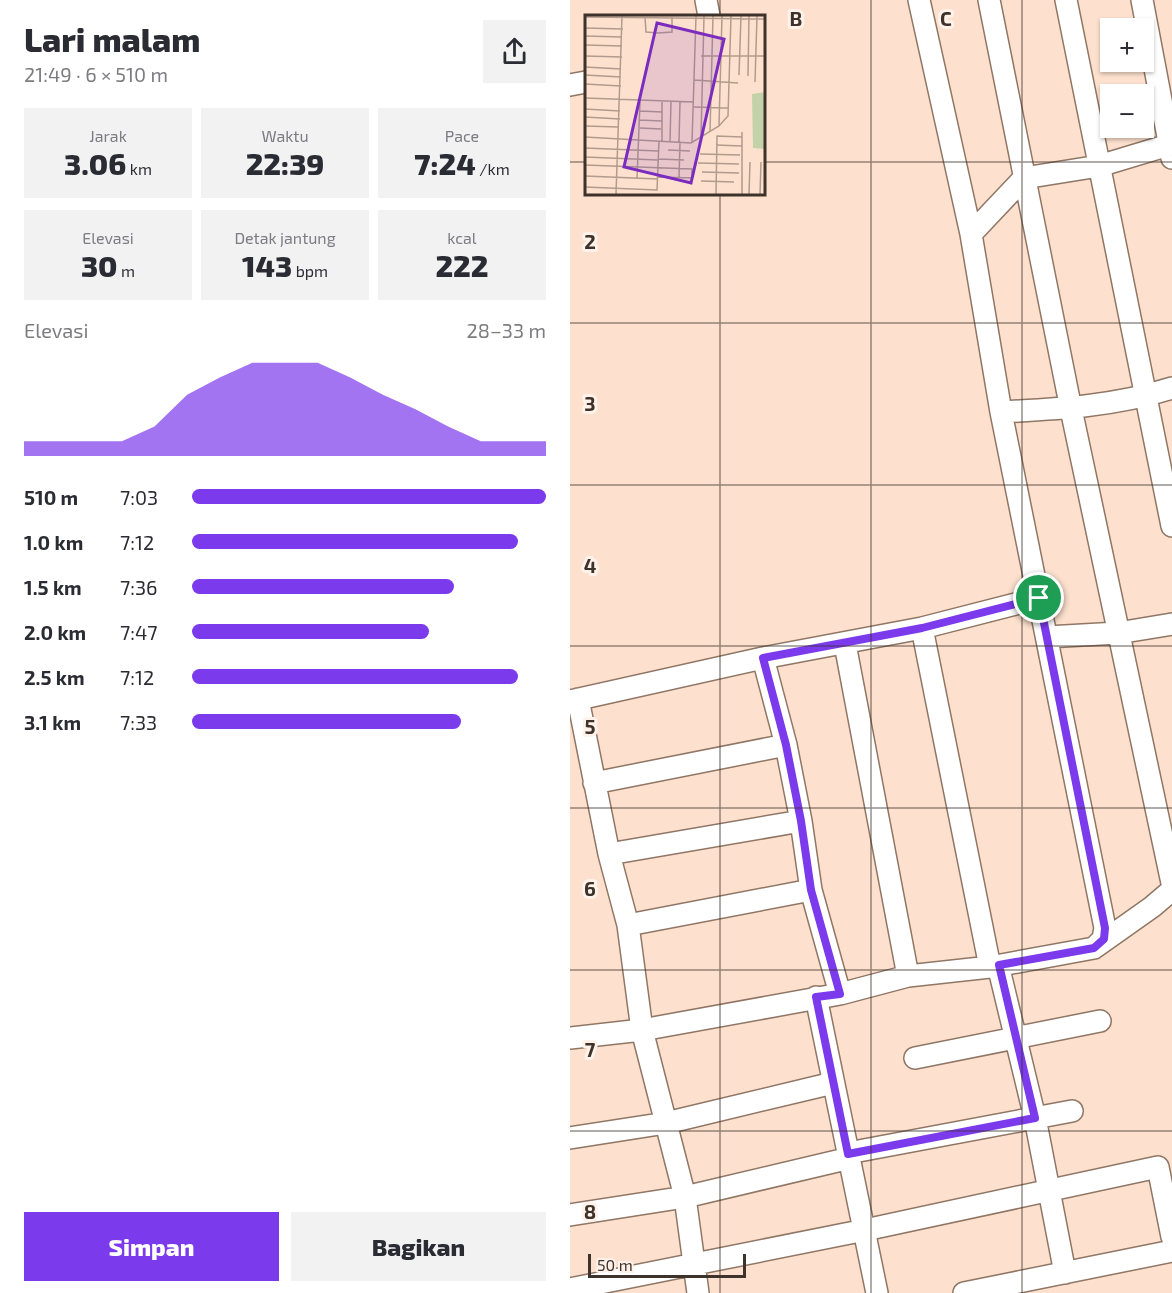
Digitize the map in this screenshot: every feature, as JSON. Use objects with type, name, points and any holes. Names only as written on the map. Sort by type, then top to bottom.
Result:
[{"type":"street","points":[[706,0],[709,15]]},
{"type":"street","points":[[919,0],[971,234],[1001,412],[1105,928],[1104,939],[1094,948]]},
{"type":"street","points":[[988,0],[1071,409],[1172,883]]},
{"type":"street","points":[[1066,0],[1172,526]]},
{"type":"street","points":[[971,234],[1024,178],[1099,166],[1171,149],[1142,0]]},
{"type":"street","points":[[570,85],[585,82]]},
{"type":"street","points":[[1001,412],[1071,409],[1146,396],[1172,388]]},
{"type":"street","points":[[698,1293],[685,1197],[642,1029],[628,925],[609,854],[574,700],[763,658],[922,628],[1039,598]]},
{"type":"street","points":[[1047,638],[1118,633],[1172,624]]},
{"type":"street","points":[[922,628],[994,966],[1016,1038],[1035,1118],[1065,1274]]},
{"type":"street","points":[[845,644],[908,976]]},
{"type":"street","points":[[763,658],[786,745],[801,821],[811,890],[840,994]]},
{"type":"street","points":[[594,783],[786,745]]},
{"type":"street","points":[[609,854],[801,821]]},
{"type":"street","points":[[628,925],[811,890]]},
{"type":"street","points":[[570,1038],[642,1029],[840,994],[908,976],[994,966],[1094,948],[1172,890]]},
{"type":"street","points":[[816,997],[877,1293]]},
{"type":"street","points":[[915,1058],[1100,1021]]},
{"type":"street","points":[[570,1138],[666,1123],[833,1083]]},
{"type":"street","points":[[570,1215],[685,1197],[849,1156],[1072,1111]]},
{"type":"street","points":[[570,1288],[865,1230],[1158,1167],[1172,1237]]},
{"type":"street","points":[[964,1293],[1172,1251]]},
{"type":"route","points":[[1039,598],[1105,928],[1104,939],[1094,948],[999,965],[1035,1118],[848,1154],[816,997],[840,994],[811,890],[801,821],[786,745],[763,658],[922,628],[1039,598]]}]
